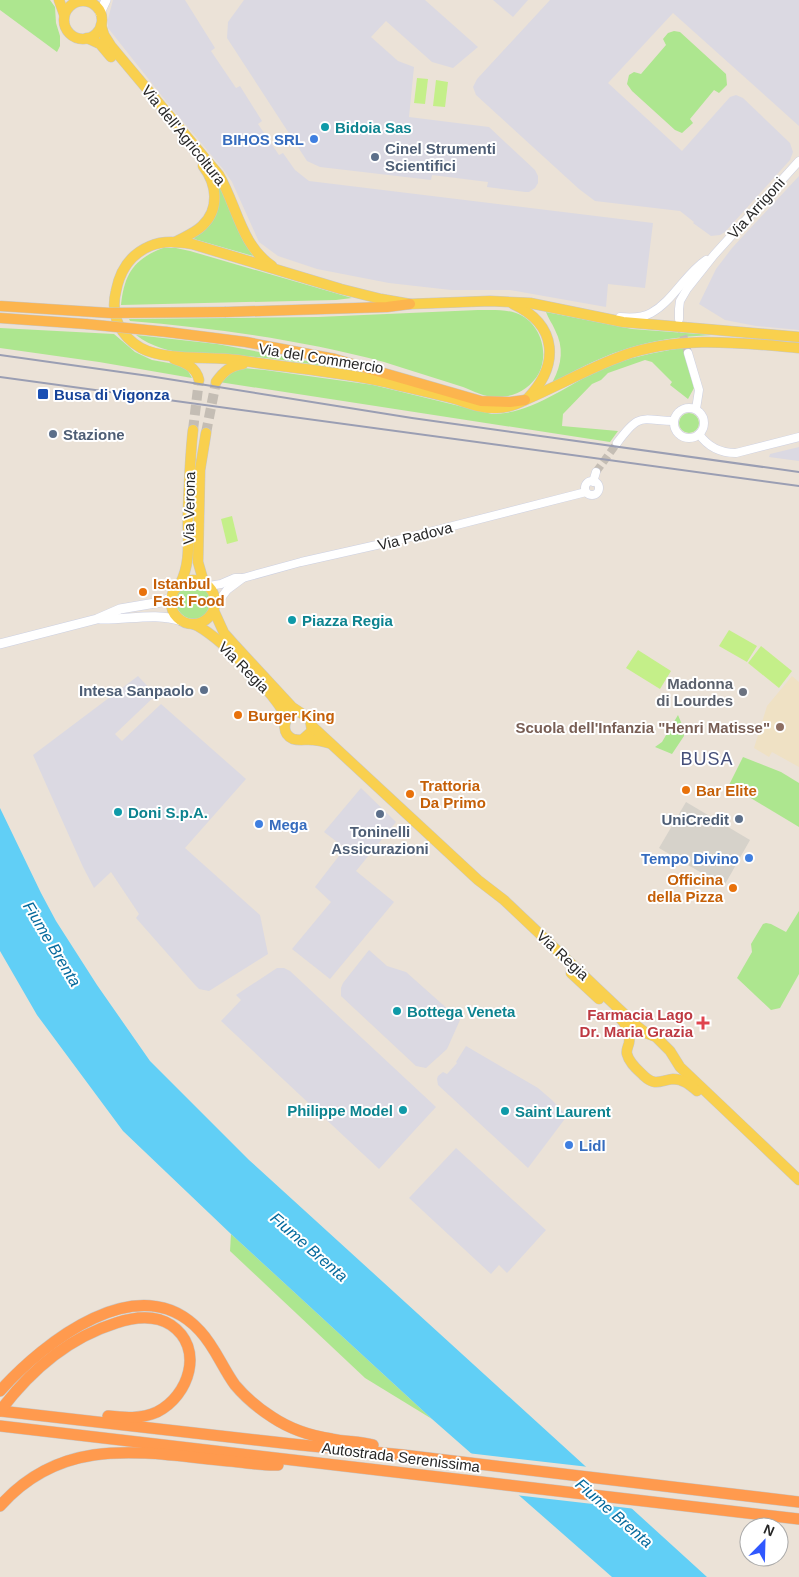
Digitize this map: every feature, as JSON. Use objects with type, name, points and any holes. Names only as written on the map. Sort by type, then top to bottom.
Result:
[{"type":"highway","name":"Via del Commercio","points":[[0,306],[110,313],[378,308],[410,304]]},
{"type":"highway","name":"Via del Commercio","points":[[0,318],[214,337],[273,346],[335,359],[481,401],[510,402],[525,400]]},
{"type":"highway","points":[[0,1391],[14,1375],[50,1344],[93,1318],[129,1307],[162,1308],[183,1317],[199,1330],[217,1354],[235,1384],[249,1400],[274,1419],[314,1436],[368,1444],[403,1455]]},
{"type":"highway","points":[[0,1411],[25,1380],[56,1353],[96,1330],[129,1319],[144,1317],[163,1321],[181,1334],[188,1349],[190,1366],[186,1381],[174,1399],[155,1412],[138,1417],[73,1412],[36,1416]]},
{"type":"highway","name":"Autostrada Serenissima","points":[[0,1411],[403,1455],[799,1502]]},
{"type":"highway","name":"Autostrada Serenissima","points":[[0,1426],[799,1519]]},
{"type":"highway","points":[[0,1506],[27,1480],[47,1468],[70,1459],[97,1453],[150,1454],[274,1465],[315,1462]]},
{"type":"main road","points":[[59,0],[64,14],[65,26],[70,34],[78,38],[87,38],[95,34],[101,25],[100,13],[106,0]]},
{"type":"main road","points":[[64,14],[70,6],[83,1],[95,6],[100,13]]},
{"type":"main road","name":"Via dell'Agricoltura","points":[[101,25],[104,35],[111,46],[219,175],[254,250],[280,270]]},
{"type":"main road","name":"Via dell'Agricoltura","points":[[87,38],[103,47],[210,175],[214,201],[209,217],[201,227],[174,242]]},
{"type":"main road","name":"Via del Commercio","points":[[799,338],[671,328],[623,322],[530,303],[410,304],[365,295],[192,244],[174,242],[155,244],[134,255],[120,274],[115,292],[115,314],[119,327],[134,343],[156,354],[227,359],[356,376],[474,405],[498,408],[543,393],[597,366],[650,348],[677,343],[708,342],[799,348]]},
{"type":"main road","name":"Via del Commercio","points":[[507,302],[536,319],[544,330],[549,346],[550,361],[546,373],[538,386],[525,400]]},
{"type":"main road","points":[[156,354],[182,362],[191,367],[195,370],[199,380]]},
{"type":"main road","points":[[216,382],[228,368],[254,363]]},
{"type":"main road","name":"Via Verona","points":[[180,584],[184,577],[188,556],[190,466],[193,430]]},
{"type":"main road","name":"Via Verona","points":[[206,433],[200,470],[198,562],[206,584]]},
{"type":"main road","name":"Via Padova","points":[[180,584],[192,580],[206,584]]},
{"type":"main road","points":[[180,584],[172,596],[173,610],[182,621]]},
{"type":"main road","points":[[206,584],[214,595],[214,609]]},
{"type":"main road","points":[[0,644],[97,619],[120,609],[161,602],[172,596]]},
{"type":"main road","name":"Via Padova","points":[[193,624],[204,621],[214,609]]},
{"type":"main road","name":"Via Regia","points":[[214,609],[224,633],[292,707],[300,712]]},
{"type":"main road","points":[[97,619],[119,620],[156,616],[170,617],[193,624]]},
{"type":"main road","name":"Via Regia","points":[[193,624],[210,633],[264,686],[278,703],[286,719]]},
{"type":"main road","points":[[303,739],[310,734],[312,727],[308,716],[300,712],[292,714],[286,719],[287,734],[296,740],[314,740],[331,744]]},
{"type":"main road","name":"Via Regia","points":[[312,727],[478,880],[504,900],[646,1033],[656,1037],[670,1051],[677,1063],[799,1180]]},
{"type":"main road","name":"Via Regia","points":[[478,880],[491,896],[625,1023],[628,1029],[629,1043],[627,1052],[629,1060],[644,1077],[660,1083],[668,1080],[680,1080],[692,1086],[799,1189]]},
{"type":"main road","points":[[629,1043],[632,1039],[646,1033]]},
{"type":"main road","points":[[668,1080],[675,1070],[677,1063]]},
{"type":"street","name":"Via Arrigoni","points":[[679,319],[679,308],[683,295],[714,255],[799,161]]},
{"type":"street","name":"Via Arrigoni","points":[[589,316],[633,318],[651,313],[700,264],[714,255]]},
{"type":"street","points":[[688,353],[699,390],[696,409]]},
{"type":"street","points":[[686,408],[696,409],[703,416],[704,426],[699,434],[694,437],[684,437],[676,431],[674,422],[677,413],[686,408]]},
{"type":"street","points":[[617,443],[628,428],[644,419],[674,422]]},
{"type":"street","points":[[699,434],[715,450],[729,453],[736,453],[799,437]]},
{"type":"street","name":"Via Padova","points":[[206,584],[221,584],[235,578],[243,578],[301,562],[390,542],[586,492],[586,485],[593,482],[596,472]]},
{"type":"street","name":"Via Padova","points":[[214,609],[226,590],[243,578]]},
{"type":"shaded area","points":[[113,0],[185,0],[215,48],[211,51],[236,88],[240,86],[262,121],[258,124],[279,155],[283,153],[295,170],[309,181],[653,223],[645,288],[608,284],[606,307],[510,290],[451,290],[389,283],[317,269],[278,256],[259,242],[232,182],[223,169],[108,28],[108,19]]},
{"type":"shaded area","points":[[244,0],[425,0],[478,47],[453,68],[432,62],[386,21],[371,37],[398,61],[414,67],[409,117],[489,127],[535,170],[538,176],[538,183],[535,188],[525,192],[487,187],[488,182],[432,175],[431,180],[320,167],[307,161],[227,38],[228,22]]},
{"type":"shaded area","points":[[493,0],[528,0],[513,17]]},
{"type":"shaded area","points":[[550,0],[799,0],[799,126],[673,13],[608,83],[682,151],[730,97],[736,95],[743,98],[790,143],[793,152],[790,160],[725,232],[720,235],[711,236],[680,211],[595,201],[579,189],[476,95],[473,87],[477,79]]},
{"type":"shaded area","points":[[799,176],[799,330],[756,326],[725,320],[699,304],[716,269],[732,248]]},
{"type":"shaded area","points":[[799,447],[799,461],[769,457],[770,454]]},
{"type":"shaded area","points":[[138,676],[156,695],[115,734],[122,741],[161,704],[246,779],[185,848],[260,915],[268,954],[209,991],[199,989],[136,918],[139,914],[111,872],[94,888],[33,755]]},
{"type":"shaded area","name":"Scuola dell'Infanzia \"Henri Matisse\"","points":[[792,676],[799,682],[799,767],[772,752],[769,757],[754,748],[767,706]]},
{"type":"shaded area","points":[[361,788],[396,822],[356,871],[394,902],[330,979],[292,949],[331,902],[315,887],[345,848],[324,832]]},
{"type":"shaded area","points":[[686,802],[750,840],[724,886],[659,848]]},
{"type":"shaded area","points":[[369,950],[387,966],[406,972],[460,1020],[447,1049],[426,1068],[416,1066],[341,996],[343,983]]},
{"type":"shaded area","points":[[277,968],[284,968],[290,971],[436,1107],[379,1169],[221,1021],[241,1000],[236,995]]},
{"type":"shaded area","points":[[466,1046],[538,1088],[567,1116],[528,1168],[438,1085],[438,1076],[443,1072],[447,1074],[457,1063]]},
{"type":"shaded area","points":[[456,1148],[546,1230],[507,1273],[499,1265],[491,1274],[409,1198]]},
{"type":"green space","points":[[0,0],[50,0],[55,7],[56,23],[60,36],[60,46],[57,52],[0,10]]},
{"type":"green space","points":[[680,32],[726,74],[727,85],[719,93],[714,90],[690,119],[693,123],[682,133],[675,130],[632,91],[627,84],[629,75],[634,72],[641,74],[666,45],[663,39],[668,33]]},
{"type":"green space","points":[[417,78],[428,79],[425,104],[414,103]]},
{"type":"green space","points":[[436,80],[448,82],[445,107],[433,106]]},
{"type":"green space","points":[[217,181],[253,256],[194,239],[217,209],[219,193]]},
{"type":"green space","points":[[163,248],[190,251],[352,298],[336,300],[121,305],[122,294],[132,269],[145,257]]},
{"type":"green space","points":[[502,310],[516,313],[531,323],[540,338],[543,346],[543,355],[539,373],[531,384],[515,394],[502,397],[487,396],[384,362],[321,347],[194,327],[130,321],[129,319],[318,317]]},
{"type":"green space","points":[[546,312],[632,329],[712,335],[668,339],[631,348],[595,361],[553,381],[560,362],[561,349],[558,336]]},
{"type":"green space","points":[[0,328],[114,334],[135,352],[152,360],[180,365],[188,371],[192,378],[0,348]]},
{"type":"green space","points":[[136,335],[217,344],[360,371],[260,357],[175,351],[148,343]]},
{"type":"green space","points":[[683,348],[694,388],[688,399],[670,385],[672,382],[652,362],[645,360],[608,373],[601,380],[592,384],[563,414],[562,426],[618,431],[610,442],[219,382],[225,375],[244,368],[265,370],[373,385],[492,414],[507,413],[548,398],[601,369],[631,359]]},
{"type":"green space","points":[[689,413],[696,416],[699,423],[696,430],[689,433],[682,430],[679,423],[682,416]]},
{"type":"green space","points":[[232,516],[238,541],[227,544],[221,519]]},
{"type":"green space","points":[[194,583],[201,584],[207,588],[211,594],[211,608],[207,614],[201,618],[194,619],[187,618],[181,614],[177,608],[176,601],[177,594],[181,588],[187,584]]},
{"type":"green space","points":[[729,630],[757,646],[747,662],[719,646]]},
{"type":"green space","points":[[761,646],[792,671],[779,688],[748,663]]},
{"type":"green space","points":[[638,650],[671,671],[660,689],[626,668]]},
{"type":"green space","points":[[678,715],[683,727],[684,736],[672,754],[655,747],[662,742]]},
{"type":"green space","points":[[743,757],[781,772],[799,783],[799,827],[729,785]]},
{"type":"green space","points":[[799,911],[799,974],[780,1008],[771,1010],[737,978],[752,952],[751,944],[763,924],[771,924],[786,932]]},
{"type":"green space","points":[[231,1234],[432,1419],[365,1378],[230,1251]]},
{"type":"water","name":"Fiume Brenta","points":[[0,808],[56,921],[97,985],[150,1061],[249,1160],[707,1577],[612,1577],[432,1419],[231,1234],[123,1131],[37,1015],[0,951]]},
{"type":"pier","points":[[467,1453],[589,1467],[636,1509],[515,1495]]},
{"type":"tunnel","points":[[680,324],[688,353]]},
{"type":"tunnel","points":[[193,430],[199,380]]},
{"type":"tunnel","points":[[206,433],[216,382]]},
{"type":"tunnel","points":[[596,472],[617,443]]},
{"type":"railway","points":[[0,355],[149,376],[412,418],[799,472]]},
{"type":"railway","points":[[0,377],[799,486]]},
{"type":"place","name":"Bidoia Sas","points":[[325,127]]},
{"type":"place","name":"BIHOS SRL","points":[[314,139]]},
{"type":"place","name":"Cinel Strumenti Scientifici","points":[[375,157]]},
{"type":"place","name":"Busa di Vigonza","points":[[43,394]]},
{"type":"place","name":"Stazione","points":[[53,434]]},
{"type":"place","name":"Istanbul Fast Food","points":[[143,592]]},
{"type":"place","name":"Piazza Regia","points":[[292,620]]},
{"type":"place","name":"Intesa Sanpaolo","points":[[204,690]]},
{"type":"place","name":"Madonna di Lourdes","points":[[743,692]]},
{"type":"place","name":"Burger King","points":[[238,715]]},
{"type":"place","name":"Scuola dell'Infanzia \"Henri Matisse\"","points":[[780,727]]},
{"type":"place","name":"Bar Elite","points":[[686,790]]},
{"type":"place","name":"Trattoria Da Primo","points":[[410,794]]},
{"type":"place","name":"Doni S.p.A.","points":[[118,812]]},
{"type":"place","name":"Toninelli Assicurazioni","points":[[380,814]]},
{"type":"place","name":"UniCredit","points":[[739,819]]},
{"type":"place","name":"Mega","points":[[259,824]]},
{"type":"place","name":"Tempo Divino","points":[[749,858]]},
{"type":"place","name":"Officina della Pizza","points":[[733,888]]},
{"type":"place","name":"Bottega Veneta","points":[[397,1011]]},
{"type":"place","name":"Farmacia Lago Dr. Maria Grazia","points":[[703,1023]]},
{"type":"place","name":"Philippe Model","points":[[403,1110]]},
{"type":"place","name":"Saint Laurent","points":[[505,1111]]},
{"type":"place","name":"Lidl","points":[[569,1145]]},
{"type":"district","name":"BUSA","points":[[707,759]]}]
